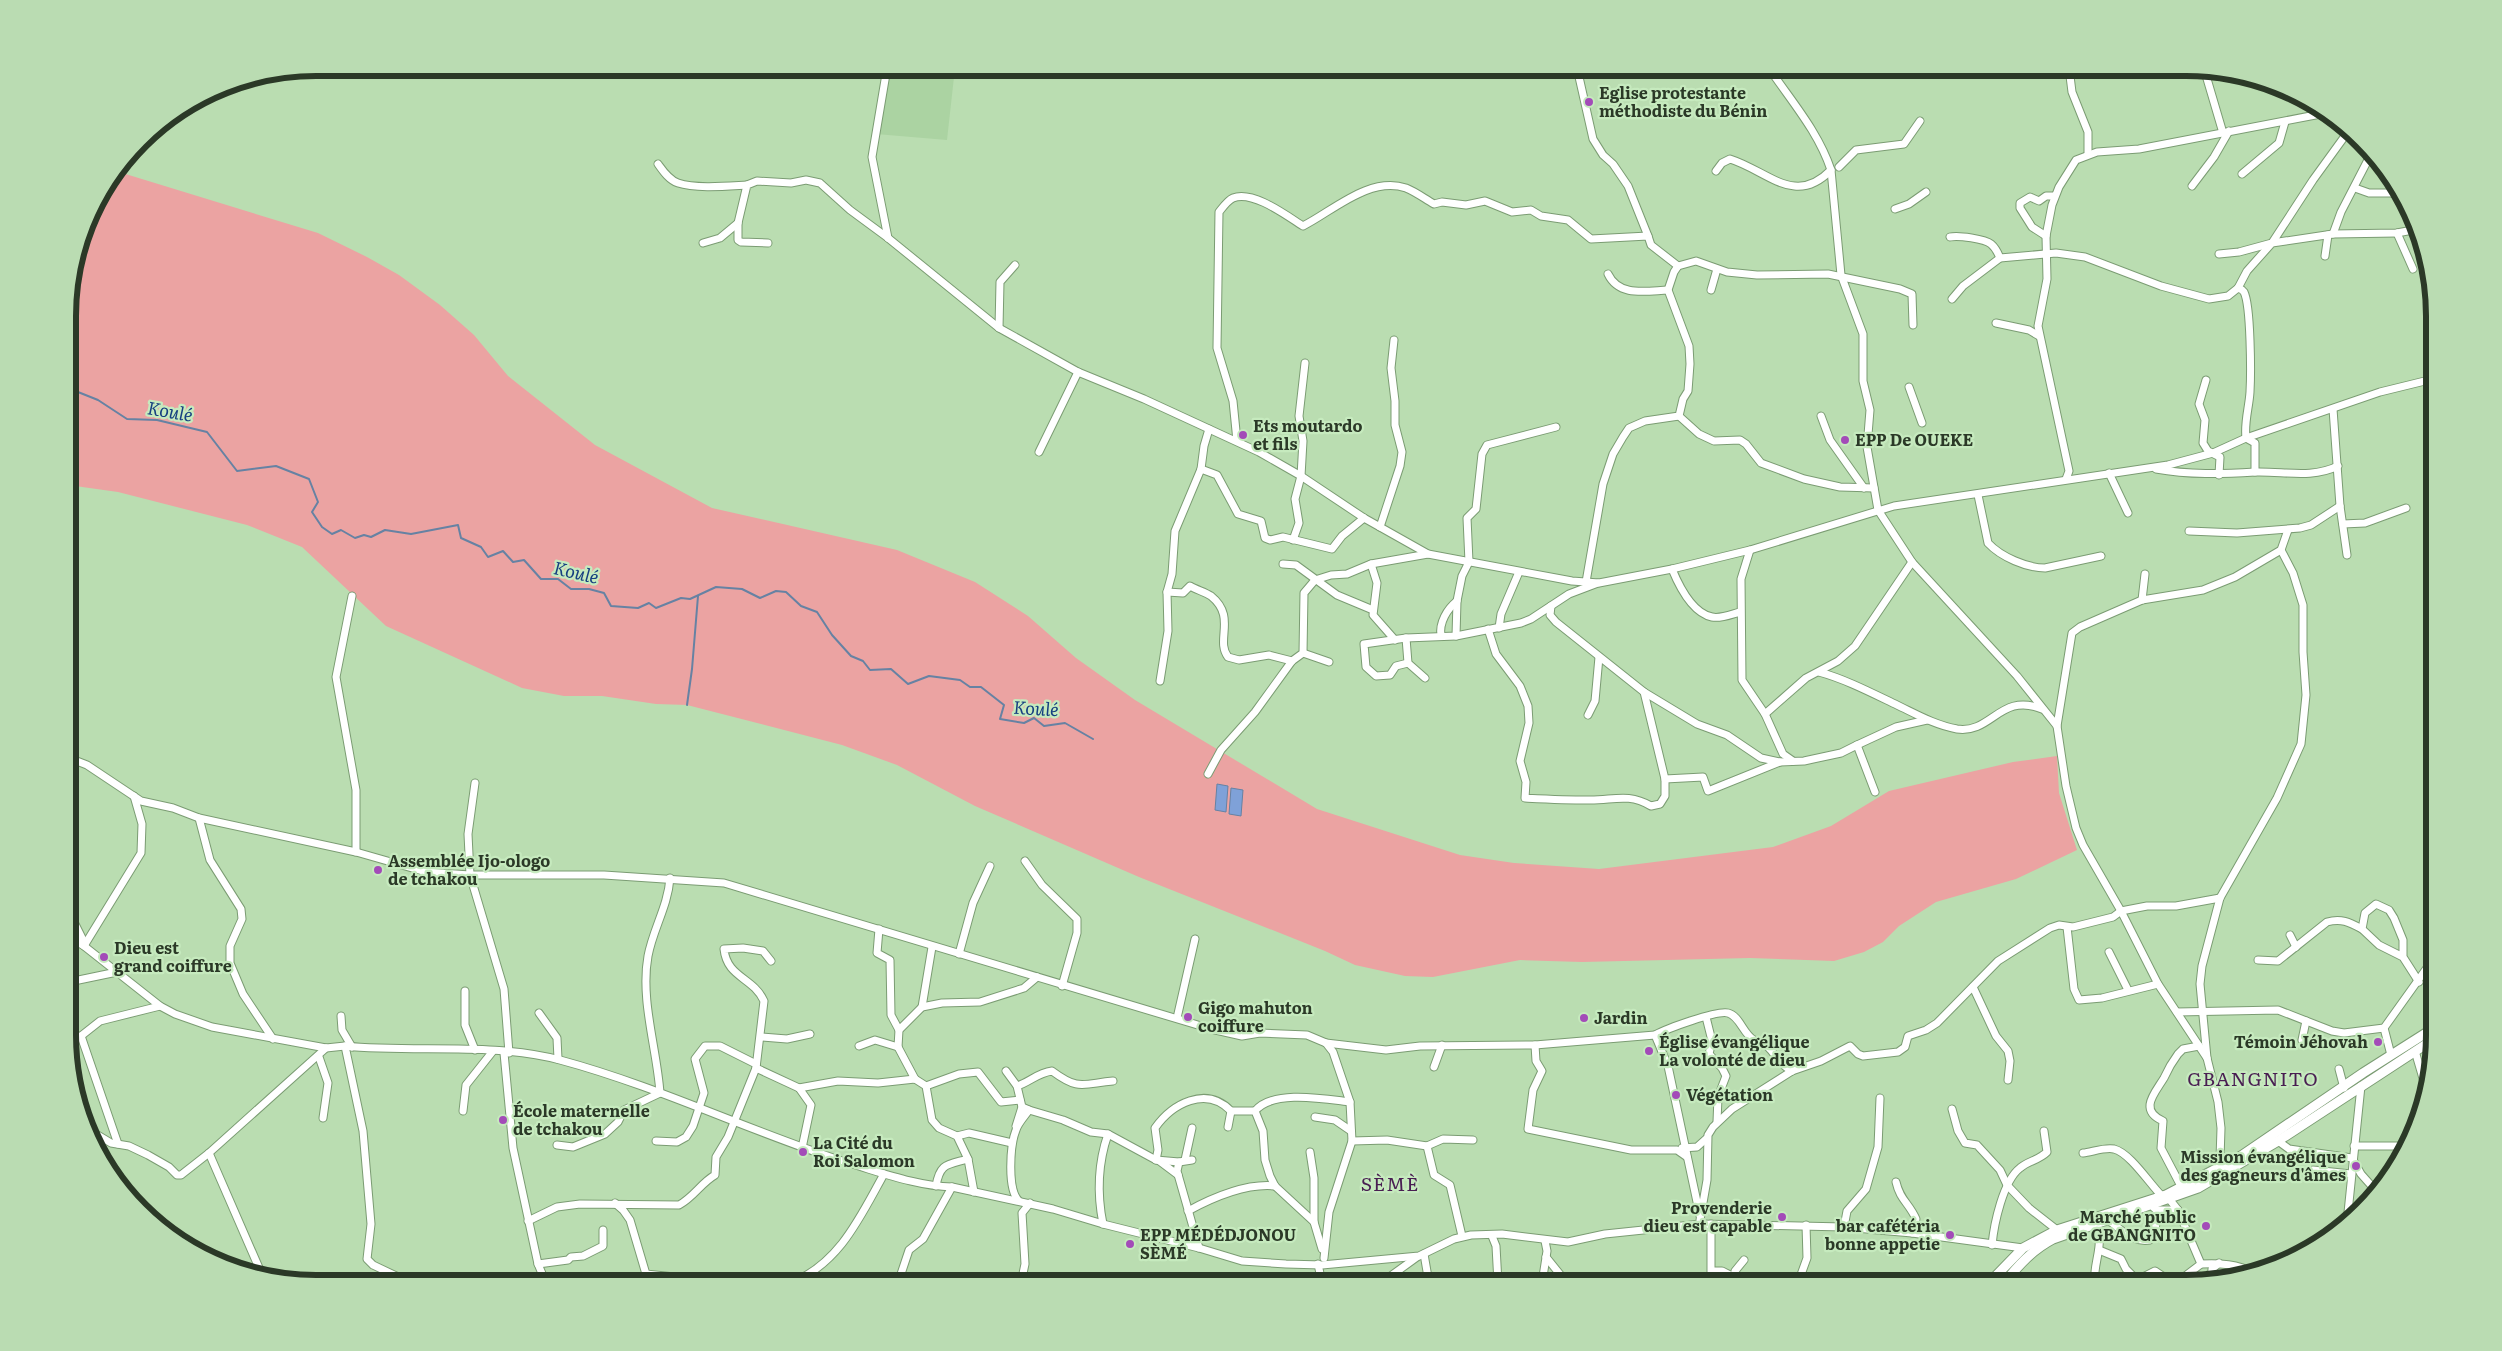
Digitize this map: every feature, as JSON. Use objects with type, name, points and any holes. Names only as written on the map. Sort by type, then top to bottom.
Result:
[{"type":"main road","points":[[2011,1275],[2038,1247],[2053,1239],[2108,1220],[2154,1208],[2182,1188],[2351,1093],[2391,1056],[2426,1033]]},
{"type":"main road","points":[[1997,1275],[2022,1248],[2057,1230],[2198,1188],[2230,1171],[2425,1044]]},
{"type":"street","points":[[886,76],[872,157],[888,238]]},
{"type":"street","points":[[1578,76],[1593,139],[1602,155],[1613,164],[1628,186],[1651,246],[1678,266]]},
{"type":"street","points":[[1775,76],[1804,116],[1826,154],[1831,170],[1841,276],[1863,334],[1863,381],[1870,410],[1867,447],[1878,510],[1912,562],[2017,676],[2057,726]]},
{"type":"street","points":[[2070,76],[2072,92],[2088,132],[2088,154]]},
{"type":"street","points":[[2192,186],[2214,157],[2226,132],[2207,77]]},
{"type":"street","points":[[2066,479],[2069,471],[2039,336],[2040,315],[2047,279],[2048,254],[2046,236],[2054,196],[2076,160],[2088,154],[2120,152],[2316,115]]},
{"type":"street","points":[[1839,168],[1856,150],[1897,147],[1904,144],[1920,121]]},
{"type":"street","points":[[2242,174],[2279,143],[2284,122]]},
{"type":"street","points":[[1952,300],[1962,286],[2000,258],[2056,253],[2084,257],[2161,286],[2208,299],[2228,296],[2238,288],[2247,271],[2272,244],[2313,180],[2345,136]]},
{"type":"street","points":[[1716,171],[1722,163],[1730,159],[1784,184],[1802,187],[1812,185],[1831,170]]},
{"type":"street","points":[[2325,256],[2330,235],[2368,160]]},
{"type":"street","points":[[658,164],[665,174],[677,183],[746,185],[756,181],[791,183],[806,180],[820,183],[850,210],[888,238],[999,328],[1078,372],[1237,441],[1301,476],[1364,518],[1428,554],[1519,572],[1599,583]]},
{"type":"street","points":[[746,185],[738,223],[738,240],[741,242],[768,243]]},
{"type":"street","points":[[1237,441],[1233,401],[1217,348],[1220,212],[1231,199],[1243,195],[1251,198],[1274,207],[1303,226],[1339,204],[1379,186],[1406,188],[1434,204],[1442,202],[1466,205],[1484,201],[1512,212],[1531,210],[1542,216],[1568,220],[1591,239],[1648,236]]},
{"type":"street","points":[[2355,188],[2369,193],[2392,193]]},
{"type":"street","points":[[1895,209],[1910,204],[1926,192]]},
{"type":"street","points":[[2046,236],[2032,227],[2020,208],[2020,203],[2030,198],[2039,201],[2046,196],[2054,196]]},
{"type":"street","points":[[703,243],[720,238],[738,223]]},
{"type":"street","points":[[2219,254],[2330,235],[2410,230]]},
{"type":"street","points":[[2397,232],[2413,270]]},
{"type":"street","points":[[1950,237],[1963,236],[1972,240],[1988,242],[1993,246],[2000,258]]},
{"type":"street","points":[[1680,416],[1683,399],[1688,391],[1689,346],[1668,290],[1678,266],[1696,261],[1717,269],[1757,275],[1804,273],[1841,276],[1911,292],[1913,325]]},
{"type":"street","points":[[999,328],[1000,282],[1015,265]]},
{"type":"street","points":[[1711,290],[1717,269]]},
{"type":"street","points":[[1608,274],[1615,286],[1624,290],[1668,290]]},
{"type":"street","points":[[2238,288],[2244,293],[2249,331],[2250,392],[2244,428],[2246,438],[2255,443],[2255,472]]},
{"type":"street","points":[[1996,323],[2029,330],[2039,336]]},
{"type":"street","points":[[1380,527],[1400,466],[1402,452],[1395,425],[1396,401],[1391,368],[1394,340]]},
{"type":"street","points":[[1293,540],[1299,522],[1295,499],[1301,476],[1303,442],[1299,416],[1305,363]]},
{"type":"street","points":[[1039,452],[1078,372]]},
{"type":"street","points":[[2206,380],[2199,404],[2205,420],[2204,446],[2220,457],[2219,475]]},
{"type":"street","points":[[1408,663],[1396,666],[1390,675],[1381,677],[1367,669],[1364,644],[1406,638],[1441,635],[1456,636],[1499,628],[1531,619],[1569,594],[1599,583],[1672,569],[1750,550],[1878,510],[1934,499],[1978,495],[2066,479],[2150,468],[2213,453],[2246,438],[2380,392],[2426,381]]},
{"type":"street","points":[[1909,387],[1922,423]]},
{"type":"street","points":[[2333,409],[2340,506],[2347,555]]},
{"type":"street","points":[[1680,416],[1699,434],[1714,441],[1740,440],[1746,444],[1761,463],[1822,484],[1874,488]]},
{"type":"street","points":[[1586,582],[1603,484],[1614,454],[1629,428],[1644,421],[1680,416]]},
{"type":"street","points":[[1821,416],[1830,440],[1864,488]]},
{"type":"street","points":[[1456,636],[1456,602],[1462,576],[1469,562],[1467,518],[1476,509],[1480,460],[1487,445],[1556,427]]},
{"type":"street","points":[[1160,681],[1168,631],[1167,592],[1172,574],[1175,531],[1201,470],[1204,446],[1209,429]]},
{"type":"street","points":[[2150,468],[2219,475],[2255,472],[2296,475],[2321,472],[2338,466]]},
{"type":"street","points":[[1201,470],[1217,475],[1238,514],[1261,521],[1265,538],[1273,541],[1280,538],[1315,544],[1323,549],[1332,549],[1342,536],[1364,518]]},
{"type":"street","points":[[2109,473],[2128,513]]},
{"type":"street","points":[[1978,495],[1988,543],[2011,558],[2037,568],[2045,568],[2101,556]]},
{"type":"street","points":[[2189,531],[2288,530],[2311,525],[2340,506]]},
{"type":"street","points":[[2342,524],[2365,523],[2406,508]]},
{"type":"street","points":[[2207,1058],[2158,984],[2121,911],[2100,878],[2076,828],[2060,756],[2057,726],[2072,633],[2080,627],[2142,600],[2203,590],[2235,577],[2281,550],[2288,530]]},
{"type":"street","points":[[1750,550],[1741,579],[1742,680],[1765,714],[1783,754],[1793,761]]},
{"type":"street","points":[[2216,1170],[2220,1159],[2221,1128],[2207,1058],[2200,984],[2202,966],[2220,898],[2277,798],[2301,744],[2306,695],[2302,652],[2303,605],[2293,573],[2281,550]]},
{"type":"street","points":[[1303,653],[1304,593],[1315,580],[1331,574],[1347,574],[1371,564],[1428,554]]},
{"type":"street","points":[[1765,714],[1799,683],[1838,660],[1855,646],[1912,562]]},
{"type":"street","points":[[1283,564],[1296,565],[1337,595],[1373,610]]},
{"type":"street","points":[[1371,564],[1377,583],[1373,615],[1395,640]]},
{"type":"street","points":[[1672,569],[1681,591],[1706,614],[1721,617],[1740,612]]},
{"type":"street","points":[[1499,628],[1501,614],[1519,572]]},
{"type":"street","points":[[2142,600],[2145,574]]},
{"type":"street","points":[[1167,592],[1183,593],[1190,586],[1212,597],[1225,618],[1225,651],[1228,657],[1239,660],[1269,655],[1292,661]]},
{"type":"street","points":[[352,596],[336,677],[356,790],[356,852]]},
{"type":"street","points":[[1441,635],[1441,624],[1449,609],[1456,602]]},
{"type":"street","points":[[1551,606],[1550,615],[1556,622],[1644,692],[1697,724],[1727,736],[1761,758],[1780,762],[1841,753],[1896,727],[1927,720]]},
{"type":"street","points":[[1488,629],[1496,654],[1520,686],[1528,706],[1529,723],[1520,761],[1526,782],[1525,798],[1587,800],[1617,797],[1632,798],[1654,807],[1663,800],[1665,779],[1644,692]]},
{"type":"street","points":[[1406,638],[1408,663],[1425,678]]},
{"type":"street","points":[[1208,774],[1221,750],[1254,712],[1292,661],[1303,653]]},
{"type":"street","points":[[1303,653],[1329,662]]},
{"type":"street","points":[[1588,715],[1595,701],[1599,657]]},
{"type":"street","points":[[1819,672],[1887,700],[1927,720],[1957,729],[1969,729],[1983,724],[2004,709],[2018,705],[2033,705],[2044,710]]},
{"type":"street","points":[[1857,745],[1875,792]]},
{"type":"street","points":[[76,761],[87,765],[141,801],[174,808],[199,818],[356,852],[426,872],[470,875],[561,873],[571,876],[604,874],[724,883],[879,929],[932,947],[1038,977],[1062,986],[1242,1036],[1260,1033],[1316,1037],[1326,1043],[1333,1052],[1350,1102],[1352,1117],[1352,1141],[1328,1212],[1324,1258],[1319,1265],[1321,1275]]},
{"type":"street","points":[[1665,779],[1703,777],[1708,791],[1780,762]]},
{"type":"street","points":[[475,783],[468,834],[470,875],[504,988],[513,1148],[538,1264],[543,1275]]},
{"type":"street","points":[[84,945],[141,853],[142,824],[134,795]]},
{"type":"street","points":[[199,818],[210,860],[241,909],[242,920],[230,946],[230,963],[243,994],[273,1039]]},
{"type":"street","points":[[1026,861],[1042,885],[1077,919],[1077,933],[1062,986]]},
{"type":"street","points":[[959,954],[973,903],[990,866]]},
{"type":"street","points":[[660,1093],[647,992],[647,969],[648,956],[664,911],[670,878]]},
{"type":"street","points":[[1536,1045],[1536,1060],[1542,1071],[1533,1090],[1528,1129],[1631,1150],[1697,1147],[1703,1144],[1717,1122],[1732,1109],[1792,1071],[1821,1061],[1850,1046],[1863,1056],[1898,1052],[1905,1047],[1908,1036],[1926,1030],[1937,1023],[1979,979],[2008,954],[2050,928],[2059,924],[2067,927],[2113,917],[2121,911],[2147,906],[2176,906],[2220,898]]},
{"type":"street","points":[[2362,929],[2363,920],[2370,908],[2376,904],[2389,910],[2401,931],[2403,957],[2419,982]]},
{"type":"street","points":[[2258,960],[2278,961],[2316,929],[2336,919],[2346,920],[2362,929],[2379,945],[2403,957]]},
{"type":"street","points":[[76,927],[84,945]]},
{"type":"street","points":[[2067,927],[2077,998],[2091,999],[2158,984]]},
{"type":"street","points":[[879,929],[877,953],[890,960],[891,1015],[899,1030],[898,1047],[916,1079],[926,1086],[932,1120],[936,1126],[957,1136],[968,1159],[974,1192]]},
{"type":"street","points":[[2290,935],[2296,947]]},
{"type":"street","points":[[1177,1018],[1194,939]]},
{"type":"street","points":[[76,941],[84,945],[160,1006],[175,1014],[212,1027],[326,1048],[476,1050],[558,1059],[660,1093],[802,1148],[884,1174],[936,1186],[952,1187],[1030,1203],[1242,1261],[1319,1265],[1421,1255]]},
{"type":"street","points":[[922,1007],[932,947]]},
{"type":"street","points":[[528,1221],[557,1207],[615,1203],[670,1206],[688,1200],[705,1181],[715,1175],[716,1157],[734,1123],[756,1066],[764,1001],[754,987],[733,971],[726,960],[724,949],[743,948],[763,952],[771,961]]},
{"type":"street","points":[[2109,952],[2128,990]]},
{"type":"street","points":[[2177,1012],[2278,1010],[2344,1033],[2384,1028],[2426,971]]},
{"type":"street","points":[[76,981],[117,972]]},
{"type":"street","points":[[899,1030],[922,1007],[942,1003],[980,1002],[996,995],[1024,988],[1038,977]]},
{"type":"street","points":[[1973,987],[1988,1022],[2008,1050],[2010,1060],[2008,1080]]},
{"type":"street","points":[[465,991],[465,1024],[476,1050]]},
{"type":"street","points":[[76,1037],[81,1036],[100,1021],[160,1006]]},
{"type":"street","points":[[1326,1043],[1386,1050],[1442,1045],[1536,1045],[1655,1035],[1690,1020],[1720,1012],[1735,1017],[1753,1040],[1769,1048],[1792,1071]]},
{"type":"street","points":[[539,1013],[557,1038],[558,1059]]},
{"type":"street","points":[[341,1016],[342,1030],[348,1047],[363,1131],[371,1224],[367,1259],[373,1265],[393,1275]]},
{"type":"street","points":[[1706,1017],[1712,1041],[1709,1054],[1722,1068],[1726,1076],[1718,1098],[1717,1122]]},
{"type":"street","points":[[2302,1040],[2306,1021]]},
{"type":"street","points":[[2384,1028],[2391,1056]]},
{"type":"street","points":[[761,1037],[787,1039],[810,1034]]},
{"type":"street","points":[[1655,1035],[1668,1066],[1682,1149],[1687,1157],[1701,1222]]},
{"type":"street","points":[[81,1036],[118,1144]]},
{"type":"street","points":[[859,1046],[875,1040],[898,1047]]},
{"type":"street","points":[[1434,1067],[1442,1045]]},
{"type":"street","points":[[656,1141],[676,1142],[686,1137],[693,1126],[704,1093],[695,1058],[705,1046],[720,1046],[799,1088],[812,1107],[802,1148]]},
{"type":"street","points":[[2182,1188],[2161,1148],[2163,1121],[2156,1118],[2151,1111],[2150,1103],[2153,1092],[2178,1054],[2183,1050],[2199,1046]]},
{"type":"street","points":[[98,1135],[111,1143],[129,1146],[148,1155],[168,1166],[177,1175],[190,1168],[209,1153],[319,1057],[326,1048]]},
{"type":"street","points":[[463,1111],[466,1085],[492,1051]]},
{"type":"street","points":[[2415,1051],[2422,1076]]},
{"type":"street","points":[[319,1057],[328,1083],[323,1118]]},
{"type":"street","points":[[2339,1069],[2351,1093],[2354,1146],[2348,1212]]},
{"type":"street","points":[[1006,1070],[1016,1086],[1024,1106],[1012,1144],[1011,1184],[1015,1200],[1022,1212],[1025,1264],[1023,1275]]},
{"type":"street","points":[[1016,1086],[1029,1082],[1038,1074],[1052,1071],[1073,1084],[1086,1085],[1113,1081]]},
{"type":"street","points":[[926,1086],[959,1074],[978,1072],[983,1075],[1001,1102],[1024,1106],[1063,1120],[1091,1132],[1105,1142]]},
{"type":"street","points":[[799,1088],[838,1081],[873,1083],[916,1079]]},
{"type":"street","points":[[558,1145],[573,1147],[608,1132],[618,1122],[624,1110],[660,1093]]},
{"type":"street","points":[[1157,1160],[1158,1150],[1155,1128],[1182,1103],[1198,1098],[1222,1103],[1230,1111],[1255,1111],[1270,1101],[1288,1097],[1350,1102]]},
{"type":"street","points":[[1844,1227],[1847,1211],[1866,1190],[1878,1147],[1880,1098]]},
{"type":"street","points":[[1952,1109],[1965,1143],[1978,1145],[2000,1170],[2007,1185],[2034,1213],[2057,1230]]},
{"type":"street","points":[[1228,1127],[1230,1111]]},
{"type":"street","points":[[1255,1111],[1263,1131],[1266,1166],[1275,1186],[1314,1222]]},
{"type":"street","points":[[1315,1117],[1336,1120],[1351,1132]]},
{"type":"street","points":[[1178,1175],[1185,1161],[1192,1128]]},
{"type":"street","points":[[1992,1245],[1995,1217],[2007,1185],[2015,1172],[2022,1166],[2047,1152],[2044,1131]]},
{"type":"street","points":[[957,1136],[969,1132],[1012,1144]]},
{"type":"street","points":[[1091,1132],[1108,1134],[1157,1160],[1178,1175],[1199,1248]]},
{"type":"street","points":[[1103,1224],[1099,1188],[1105,1142],[1108,1134]]},
{"type":"street","points":[[1701,1222],[1706,1180],[1708,1135]]},
{"type":"street","points":[[1352,1141],[1387,1140],[1427,1146],[1443,1139],[1473,1140]]},
{"type":"street","points":[[2278,1141],[2289,1149],[2352,1158]]},
{"type":"street","points":[[1427,1146],[1434,1175],[1450,1185],[1462,1236]]},
{"type":"street","points":[[2354,1146],[2398,1146]]},
{"type":"street","points":[[2083,1153],[2111,1148],[2119,1151],[2145,1176],[2161,1195],[2168,1197],[2178,1210],[2201,1264]]},
{"type":"street","points":[[1310,1152],[1314,1178],[1314,1222],[1324,1258]]},
{"type":"street","points":[[209,1153],[259,1268]]},
{"type":"street","points":[[2352,1158],[2361,1174],[2372,1186]]},
{"type":"street","points":[[936,1186],[939,1172],[942,1168],[968,1159]]},
{"type":"street","points":[[1157,1160],[1185,1161]]},
{"type":"street","points":[[2313,1170],[2351,1174]]},
{"type":"street","points":[[805,1275],[822,1265],[841,1246],[865,1212],[884,1174]]},
{"type":"street","points":[[1896,1182],[1899,1197],[1908,1204],[1916,1219],[1912,1233]]},
{"type":"street","points":[[997,1197],[1005,1194],[1011,1184]]},
{"type":"street","points":[[1188,1211],[1233,1193],[1258,1186],[1275,1186]]},
{"type":"street","points":[[901,1275],[909,1250],[923,1239],[952,1187]]},
{"type":"street","points":[[615,1203],[630,1220],[646,1274],[656,1275]]},
{"type":"street","points":[[1022,1212],[1030,1203]]},
{"type":"street","points":[[2108,1220],[2134,1239],[2150,1240],[2155,1233],[2154,1208],[2178,1210]]},
{"type":"street","points":[[1392,1275],[1421,1255],[1462,1236],[1502,1234],[1545,1241],[1568,1242],[1604,1234],[1701,1222],[1710,1224],[1844,1227],[1912,1233],[2022,1248]]},
{"type":"street","points":[[1710,1224],[1712,1275]]},
{"type":"street","points":[[1801,1275],[1807,1258],[1806,1225]]},
{"type":"street","points":[[2094,1275],[2099,1250],[2098,1229],[2095,1225]]},
{"type":"street","points":[[538,1264],[583,1256],[603,1246],[603,1230]]},
{"type":"street","points":[[1492,1236],[1496,1246],[1498,1275]]},
{"type":"street","points":[[1543,1275],[1546,1257],[1545,1241]]},
{"type":"street","points":[[2099,1250],[2122,1260],[2126,1269],[2132,1275]]},
{"type":"street","points":[[1421,1255],[1427,1275]]},
{"type":"street","points":[[1546,1257],[1561,1275]]},
{"type":"street","points":[[1734,1275],[1735,1271],[1744,1260]]},
{"type":"street","points":[[2212,1273],[2212,1269],[2219,1263]]},
{"type":"street","points":[[2186,1275],[2201,1264],[2219,1263],[2244,1268]]},
{"type":"street","points":[[1712,1271],[1722,1271],[1730,1275]]},
{"type":"street","points":[[2147,1275],[2155,1271],[2162,1275]]},
{"type":"shaded area","points":[[887,76],[954,76],[947,140],[876,134]]},
{"type":"shaded area","points":[[124,173],[318,233],[367,257],[399,275],[440,305],[474,335],[508,376],[595,445],[712,508],[897,550],[975,582],[1028,616],[1076,658],[1135,700],[1317,809],[1460,855],[1514,863],[1599,869],[1773,847],[1831,826],[1889,791],[2013,762],[2057,756],[2059,793],[2077,850],[2016,879],[1936,902],[1899,926],[1883,942],[1864,952],[1834,961],[1750,958],[1582,962],[1520,960],[1433,977],[1405,976],[1355,965],[1325,951],[1139,877],[975,806],[897,765],[842,745],[687,705],[656,704],[602,696],[564,696],[522,688],[386,626],[302,547],[247,525],[118,492],[76,486],[76,316],[81,269],[94,224],[108,196]]},
{"type":"water","points":[[1217,784],[1228,786],[1226,812],[1215,810]]},
{"type":"water","points":[[1231,788],[1243,790],[1241,816],[1229,814]]},
{"type":"waterway","name":"Koulé","points":[[76,391],[98,400],[127,419],[157,420],[207,432],[237,471],[276,466],[309,479],[318,502],[312,512],[322,527],[332,534],[341,530],[355,538],[364,535],[371,537],[385,530],[411,534],[458,525],[461,538],[481,547],[488,557],[503,551],[513,562],[524,560],[541,579],[558,579],[571,589],[589,589],[604,593],[611,606],[638,608],[649,603],[656,608],[681,598],[690,599],[716,587],[742,589],[760,598],[776,591],[786,592],[801,606],[817,612],[832,635],[851,656],[863,661],[870,670],[891,669],[908,684],[929,676],[960,680],[970,687],[981,687],[1004,705],[1000,719],[1024,723],[1034,718],[1044,726],[1065,723],[1093,739]]},
{"type":"waterway","points":[[687,705],[698,596]]},
{"type":"place","name":"Eglise protestante méthodiste du Bénin","points":[[1589,102]]},
{"type":"place","name":"Ets moutardo et fils","points":[[1243,435]]},
{"type":"place","name":"EPP De OUEKE","points":[[1845,440]]},
{"type":"place","name":"Assemblée Ijo-ologo de tchakou","points":[[378,870]]},
{"type":"place","name":"Dieu est grand coiffure","points":[[104,957]]},
{"type":"place","name":"Gigo mahuton coiffure","points":[[1188,1017]]},
{"type":"place","name":"Jardin","points":[[1584,1018]]},
{"type":"place","name":"Témoin Jéhovah","points":[[2378,1042]]},
{"type":"place","name":"Église évangélique La volonté de dieu","points":[[1649,1051]]},
{"type":"place","name":"Végétation","points":[[1676,1095]]},
{"type":"place","name":"École maternelle de tchakou","points":[[503,1120]]},
{"type":"place","name":"La Cité du Roi Salomon","points":[[803,1152]]},
{"type":"place","name":"Mission évangélique des gagneurs d'âmes","points":[[2356,1166]]},
{"type":"place","name":"Provenderie dieu est capable","points":[[1782,1217]]},
{"type":"place","name":"Marché public de GBANGNITO","points":[[2206,1226]]},
{"type":"place","name":"bar cafétéria bonne appetie","points":[[1950,1235]]},
{"type":"place","name":"EPP MÉDÉDJONOU SÈMÉ","points":[[1130,1244]]},
{"type":"district","name":"GBANGNITO","points":[[2253,1079]]},
{"type":"district","name":"SÈMÈ","points":[[1390,1184]]}]
